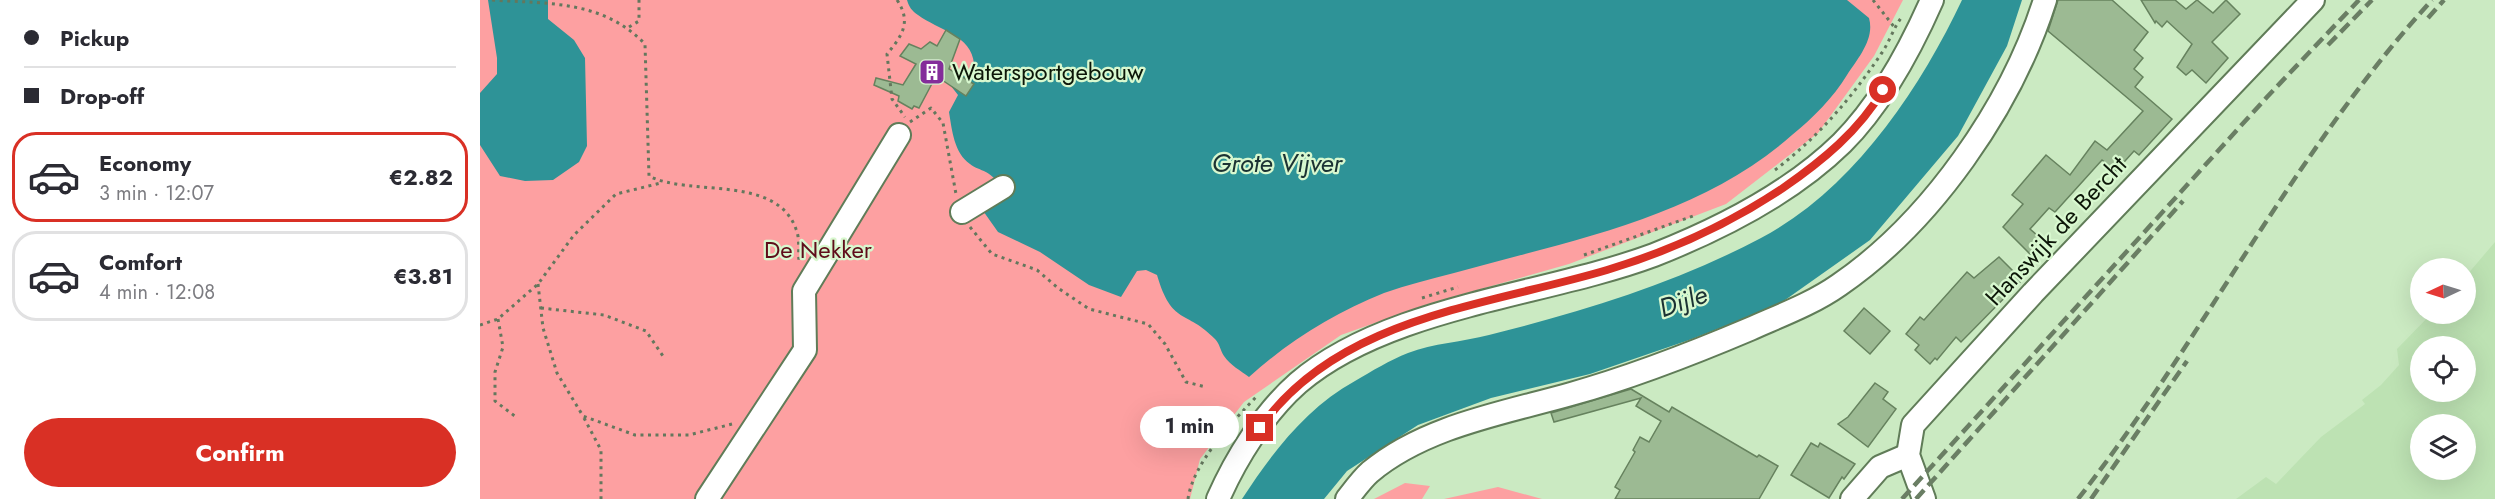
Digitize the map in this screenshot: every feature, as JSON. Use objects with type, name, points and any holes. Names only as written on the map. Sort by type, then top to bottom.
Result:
[{"type":"street","points":[[1218,499],[1247,448],[1282,401],[1298,384],[1321,366],[1365,342],[1408,323],[1654,255],[1713,230],[1762,202],[1807,172],[1842,143],[1873,107],[1932,0]]},
{"type":"street","points":[[1347,499],[1369,473],[1408,447],[1460,425],[1621,380],[1788,313],[1836,287],[1881,255],[1925,207],[1960,162],[1992,114],[2018,65],[2045,0]]},
{"type":"street","name":"Hanswijk de Bercht","points":[[1908,455],[1913,425],[2033,293],[2313,0]]},
{"type":"street","points":[[708,499],[805,350],[804,291],[904,129]]},
{"type":"street","points":[[962,212],[1003,187]]},
{"type":"street","points":[[1852,499],[1880,467],[1908,455],[1924,499]]},
{"type":"path","points":[[492,0],[576,6],[598,12],[629,27],[645,44],[650,176],[662,183]]},
{"type":"path","points":[[629,27],[639,21],[639,0]]},
{"type":"path","points":[[897,0],[904,10],[903,35],[887,54],[892,99],[904,129],[931,108],[943,123],[951,182],[966,222],[992,254],[1037,270],[1058,288],[1089,309],[1148,324],[1165,344],[1186,382],[1206,387]]},
{"type":"path","points":[[1873,0],[1895,28]]},
{"type":"path","points":[[1767,176],[1798,153],[1834,118],[1883,52],[1900,19]]},
{"type":"path","points":[[480,325],[498,320],[538,284],[574,235],[616,194],[662,183],[730,188],[766,200],[786,211],[797,230],[799,261],[813,275]]},
{"type":"path","points":[[1580,256],[1694,215]]},
{"type":"path","points":[[538,284],[543,328],[557,372],[601,450],[601,499]]},
{"type":"path","points":[[1417,299],[1460,286]]},
{"type":"path","points":[[541,308],[604,315],[646,331],[663,356]]},
{"type":"path","points":[[498,320],[503,347],[495,372],[495,401],[516,417]]},
{"type":"path","points":[[1188,499],[1189,490],[1212,447],[1265,389]]},
{"type":"path","points":[[583,416],[635,435],[689,435],[764,413]]},
{"type":"shaded area","points":[[2495,242],[2495,499],[2236,499],[2266,477],[2276,484],[2321,437],[2365,404],[2362,400],[2381,385],[2399,365],[2397,349],[2421,324],[2476,324],[2476,264]]},
{"type":"green space","name":"De Nekker","points":[[480,0],[1903,0],[1874,56],[1818,133],[1726,204],[1569,264],[1431,303],[1341,335],[1244,402],[1200,459],[1190,499],[480,499]]},
{"type":"green space","points":[[1405,483],[1430,486],[1422,499],[1374,499]]},
{"type":"green space","points":[[1498,487],[1542,499],[1444,499]]},
{"type":"water","points":[[488,0],[548,0],[548,19],[574,40],[585,58],[587,146],[579,162],[553,180],[525,181],[500,176],[480,145],[480,93],[497,74],[497,58]]},
{"type":"water","name":"Grote Vijver","points":[[907,0],[1847,0],[1869,18],[1870,33],[1860,55],[1822,107],[1800,128],[1755,163],[1716,187],[1632,223],[1384,293],[1313,329],[1249,377],[1226,359],[1217,341],[1205,330],[1174,310],[1168,302],[1157,275],[1146,270],[1137,271],[1121,297],[1089,285],[1040,252],[998,232],[974,198],[994,186],[994,178],[970,164],[960,154],[951,126],[949,112],[958,95],[951,86],[973,84],[959,75],[968,76],[972,72],[974,64],[972,54],[967,46],[953,34],[914,12]]},
{"type":"water","name":"Dijle","points":[[1962,0],[2022,0],[2007,46],[1958,136],[1870,240],[1778,305],[1692,339],[1590,374],[1491,398],[1418,425],[1347,471],[1324,499],[1242,499],[1265,465],[1306,418],[1337,392],[1388,362],[1418,350],[1524,326],[1628,295],[1729,254],[1794,218],[1853,166],[1880,135],[1904,103],[1925,69]]},
{"type":"building","points":[[2058,0],[2112,0],[2148,32],[2134,50],[2143,58],[2134,69],[2143,77],[2135,87],[2172,119],[2139,155],[2134,151],[2116,171],[2102,160],[2055,212],[2049,208],[2030,229],[2046,243],[2034,258],[2003,227],[2023,204],[2012,195],[2046,155],[2070,175],[2095,141],[2107,150],[2143,111],[2048,31]]},
{"type":"building","points":[[2141,0],[2175,0],[2186,9],[2197,0],[2213,13],[2226,0],[2240,14],[2212,42],[2228,58],[2206,83],[2192,70],[2186,75],[2177,67],[2192,44],[2167,21],[2162,27],[2156,21],[2155,23]]},
{"type":"building","name":"Watersportgebouw","points":[[946,30],[960,39],[949,69],[974,84],[966,96],[936,76],[919,108],[914,106],[912,109],[898,101],[899,96],[874,85],[876,78],[903,85],[916,64],[900,56],[909,44],[921,49],[930,42],[937,46]]},
{"type":"building","points":[[1999,257],[2022,280],[1961,342],[1956,337],[1937,360],[1935,358],[1930,364],[1915,350],[1919,345],[1906,334],[1920,317],[1924,320],[1967,272],[1974,278]]},
{"type":"building","points":[[1864,308],[1890,331],[1870,354],[1844,331]]},
{"type":"building","points":[[1875,383],[1888,392],[1883,399],[1896,409],[1868,447],[1838,424],[1848,417]]},
{"type":"building","points":[[1631,389],[1669,412],[1672,407],[1757,457],[1759,455],[1778,466],[1759,499],[1615,499],[1620,490],[1615,487],[1635,452],[1633,450],[1640,437],[1649,442],[1661,421],[1636,406],[1641,398],[1554,422],[1551,413]]},
{"type":"building","points":[[1811,443],[1818,447],[1820,443],[1855,464],[1844,479],[1842,477],[1829,498],[1791,475]]},
{"type":"railway","points":[[1902,499],[2267,97],[2359,0]]},
{"type":"railway","points":[[2328,45],[2372,0]]},
{"type":"railway","points":[[2078,499],[2124,438],[2336,119],[2382,58],[2432,0]]},
{"type":"railway","points":[[2428,18],[2444,0]]},
{"type":"railway","points":[[1916,499],[2183,201]]},
{"type":"railway","points":[[2091,499],[2187,361]]},
{"type":"place","name":"Watersportgebouw","points":[[932,72]]},
{"type":"route","points":[[1260,428],[1274,409],[1298,384],[1321,366],[1365,342],[1408,323],[1607,270],[1654,255],[1713,230],[1762,202],[1807,172],[1842,143],[1873,107],[1883,90]]}]
